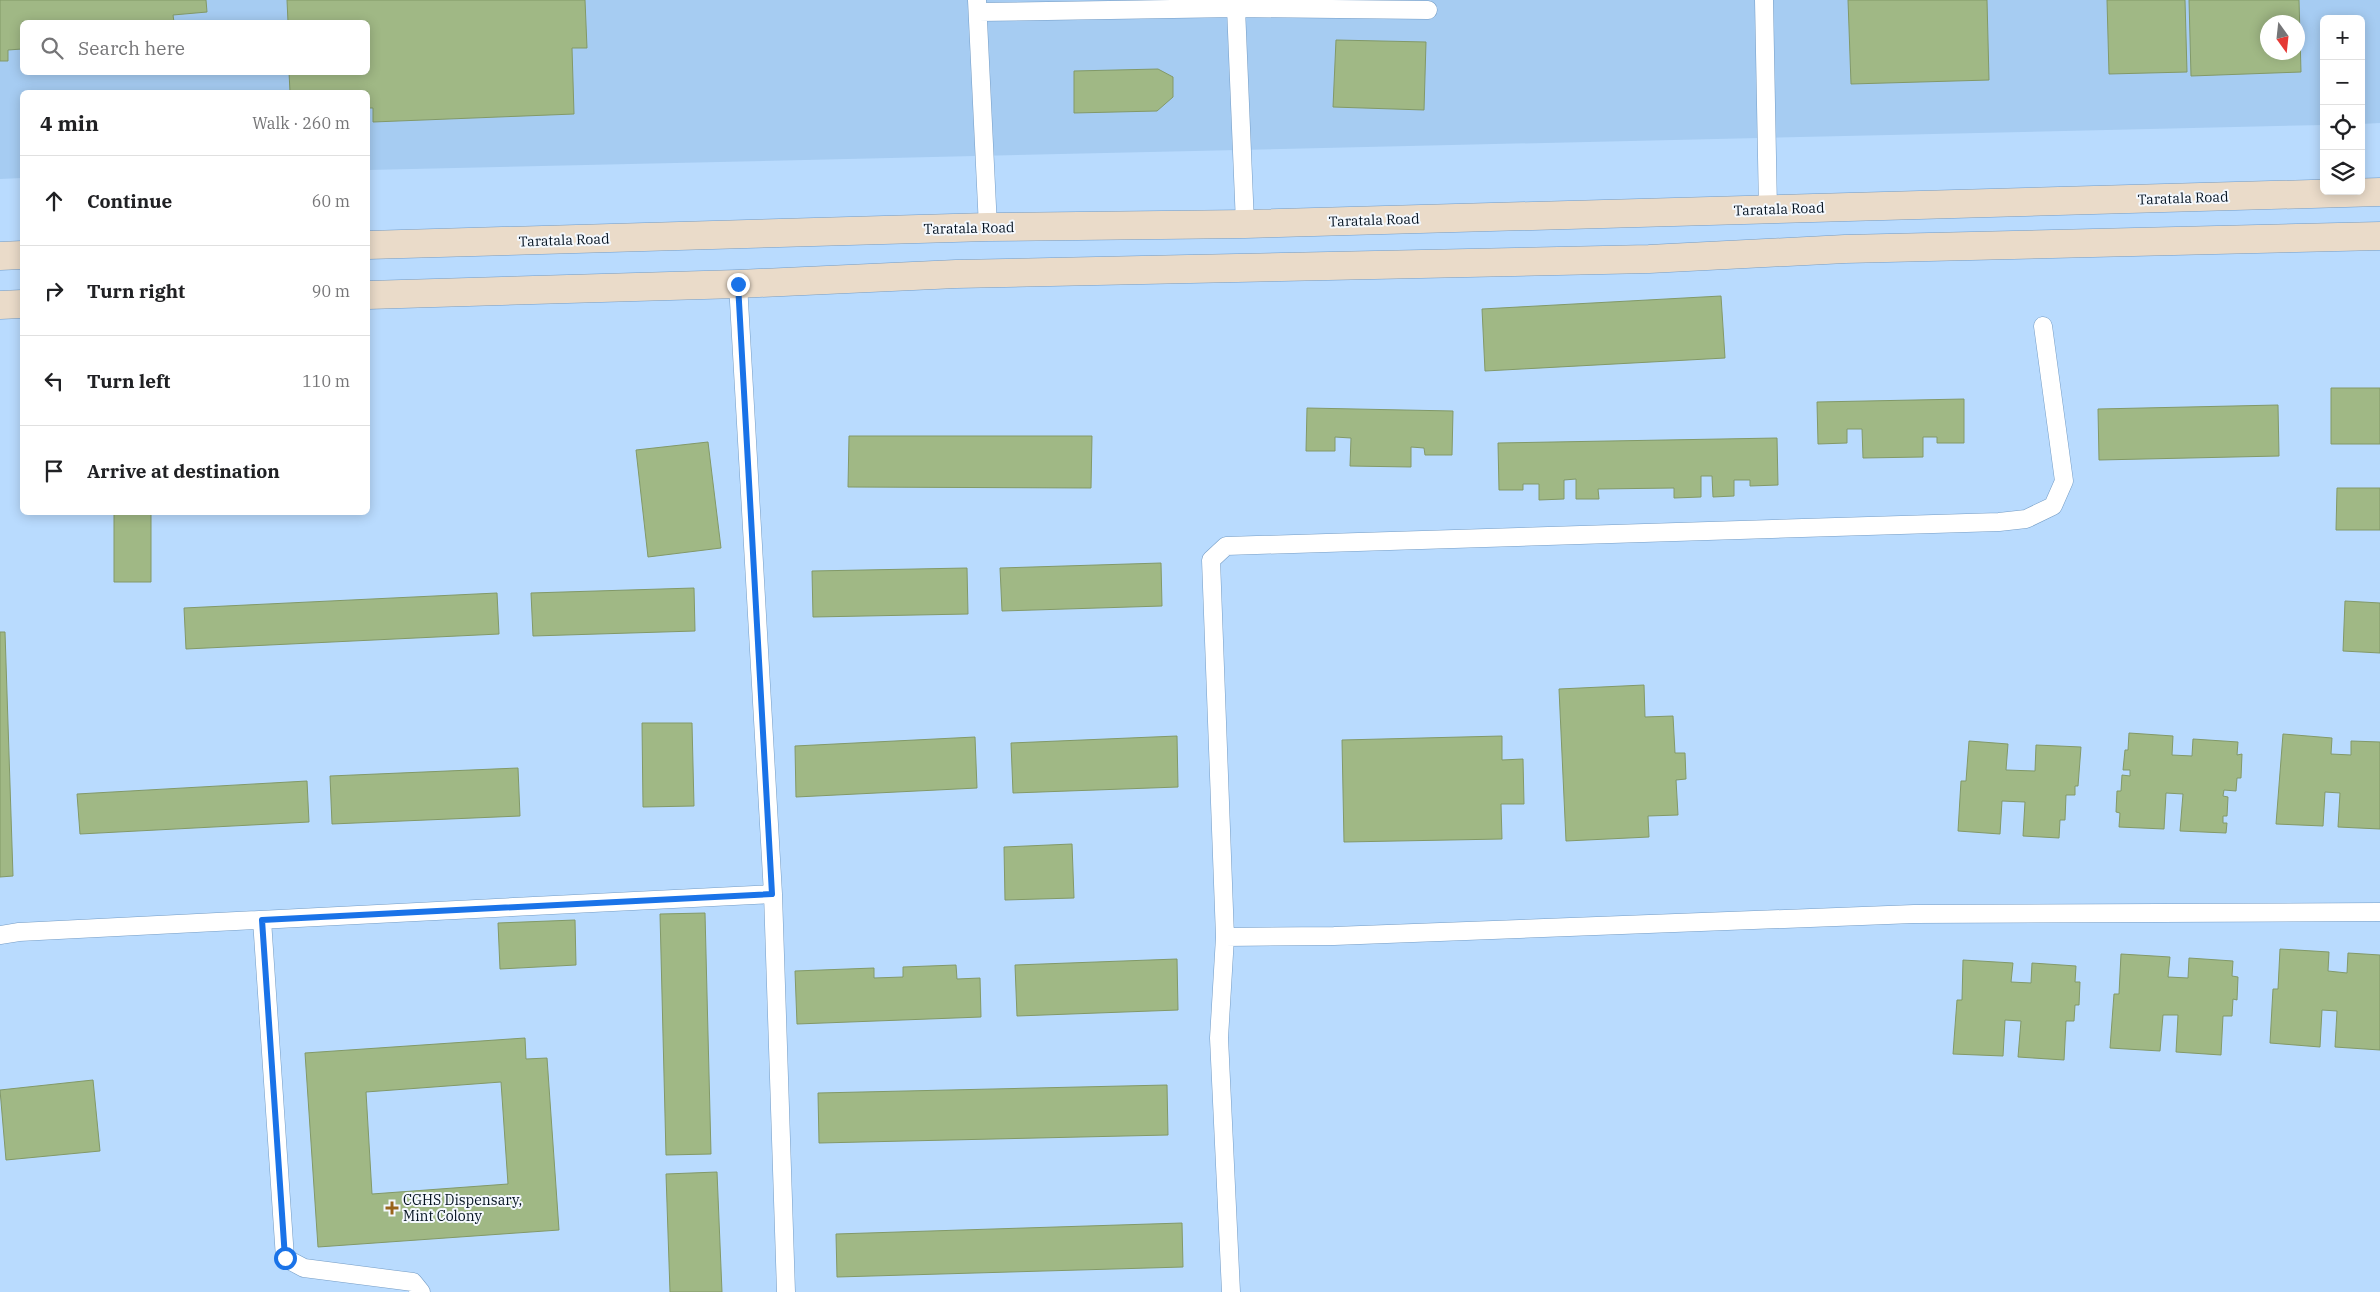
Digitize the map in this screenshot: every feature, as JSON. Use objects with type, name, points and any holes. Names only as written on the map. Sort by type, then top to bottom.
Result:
[{"type":"main road","name":"Taratala Road","points":[[370,245],[988,227],[1245,224],[2380,192]]},
{"type":"main road","points":[[370,295],[738,284],[956,274],[1649,259],[1845,249],[2380,236]]},
{"type":"main road","points":[[0,256],[20,255]]},
{"type":"main road","points":[[0,305],[20,304]]},
{"type":"lane","points":[[1764,0],[1768,210]]},
{"type":"lane","points":[[988,227],[977,6],[1428,10]]},
{"type":"lane","points":[[1236,8],[1245,224]]},
{"type":"lane","points":[[738,284],[772,894],[786,1292]]},
{"type":"lane","points":[[1231,1292],[1220,1038],[1225,937],[1211,560],[1226,546],[1999,522],[2026,519],[2053,506],[2064,481],[2043,326]]},
{"type":"lane","points":[[0,935],[19,932],[772,894]]},
{"type":"lane","points":[[1225,937],[1334,936],[1914,914],[2380,912]]},
{"type":"lane","points":[[262,920],[285,1258],[304,1268],[413,1282],[421,1292]]},
{"type":"shaded area","points":[[0,0],[2380,0],[2380,123],[2365,124],[2365,15],[2320,15],[2320,125],[370,170],[370,90],[20,90],[20,178],[0,179]]},
{"type":"building","points":[[0,0],[206,0],[207,12],[173,15],[174,20],[20,20],[20,49],[8,50],[8,61],[0,61]]},
{"type":"building","points":[[287,0],[585,0],[587,48],[572,48],[574,114],[373,122],[373,108],[370,108],[370,90],[290,90],[289,75],[370,75],[370,20],[288,20]]},
{"type":"building","points":[[1848,0],[1987,0],[1989,80],[1851,84]]},
{"type":"building","points":[[2107,0],[2185,0],[2187,72],[2109,74]]},
{"type":"building","points":[[2189,0],[2299,0],[2299,15],[2260,15],[2260,60],[2301,60],[2301,72],[2191,76]]},
{"type":"building","points":[[1336,40],[1426,42],[1424,110],[1333,107]]},
{"type":"building","points":[[1158,69],[1173,77],[1173,97],[1157,111],[1074,113],[1074,71]]},
{"type":"building","points":[[1721,296],[1725,358],[1485,371],[1482,309]]},
{"type":"building","points":[[2331,388],[2380,388],[2380,444],[2331,444]]},
{"type":"building","points":[[1964,399],[1964,443],[1937,443],[1937,437],[1923,437],[1923,457],[1863,458],[1862,429],[1847,429],[1847,443],[1818,444],[1817,402]]},
{"type":"building","points":[[2278,405],[2279,456],[2099,460],[2098,409]]},
{"type":"building","points":[[1307,408],[1453,411],[1452,455],[1425,455],[1424,448],[1411,447],[1411,467],[1350,466],[1351,438],[1335,437],[1335,451],[1306,451]]},
{"type":"building","points":[[849,436],[1092,436],[1091,488],[848,487]]},
{"type":"building","points":[[1777,438],[1778,485],[1750,486],[1750,480],[1734,480],[1734,496],[1713,497],[1712,476],[1701,476],[1701,497],[1674,498],[1674,488],[1598,489],[1599,499],[1576,499],[1576,479],[1564,480],[1564,499],[1539,500],[1539,484],[1523,484],[1523,490],[1499,490],[1498,443]]},
{"type":"building","points":[[708,442],[721,548],[648,557],[636,450]]},
{"type":"building","points":[[2337,488],[2380,488],[2380,530],[2336,530]]},
{"type":"building","points":[[114,515],[151,515],[151,582],[114,582]]},
{"type":"building","points":[[1161,563],[1162,606],[1002,611],[1000,568]]},
{"type":"building","points":[[967,568],[968,614],[813,617],[812,571]]},
{"type":"building","points":[[694,588],[695,631],[533,636],[531,593]]},
{"type":"building","points":[[497,593],[499,634],[186,649],[184,608]]},
{"type":"building","points":[[2345,601],[2380,603],[2380,653],[2343,651]]},
{"type":"building","points":[[0,632],[5,632],[13,876],[0,877]]},
{"type":"building","points":[[1644,685],[1645,717],[1673,716],[1675,753],[1685,753],[1686,779],[1676,780],[1678,815],[1648,816],[1649,837],[1566,841],[1559,689]]},
{"type":"building","points":[[642,723],[692,723],[694,806],[643,807]]},
{"type":"building","points":[[2129,733],[2173,736],[2172,755],[2192,756],[2193,739],[2238,742],[2237,755],[2242,754],[2241,778],[2237,778],[2236,791],[2224,790],[2223,796],[2228,797],[2227,816],[2223,816],[2223,823],[2227,823],[2226,833],[2180,831],[2183,794],[2166,793],[2164,829],[2119,827],[2120,813],[2116,812],[2117,791],[2121,791],[2122,775],[2130,776],[2130,770],[2123,770],[2125,750],[2128,750]]},
{"type":"building","points":[[2283,734],[2332,738],[2331,754],[2351,755],[2351,741],[2380,742],[2380,829],[2338,827],[2340,793],[2325,792],[2323,826],[2276,824]]},
{"type":"building","points":[[1177,736],[1178,787],[1013,793],[1011,743]]},
{"type":"building","points":[[1502,736],[1502,760],[1523,759],[1524,804],[1501,804],[1502,839],[1344,842],[1342,740]]},
{"type":"building","points":[[975,737],[977,788],[796,797],[795,746]]},
{"type":"building","points":[[1969,741],[2008,744],[2006,770],[2035,771],[2036,745],[2081,747],[2078,786],[2075,786],[2075,795],[2066,795],[2065,820],[2060,820],[2059,838],[2023,836],[2025,802],[2002,801],[2000,834],[1958,831],[1961,781],[1966,781]]},
{"type":"building","points":[[518,768],[520,816],[332,824],[330,776]]},
{"type":"building","points":[[307,781],[309,822],[80,834],[77,794]]},
{"type":"building","points":[[1072,844],[1074,898],[1005,900],[1004,847]]},
{"type":"building","points":[[705,913],[711,1154],[666,1155],[660,914]]},
{"type":"building","points":[[575,920],[576,965],[500,969],[498,923]]},
{"type":"building","points":[[2280,949],[2329,952],[2328,971],[2347,973],[2348,953],[2380,955],[2380,1050],[2335,1047],[2337,1011],[2322,1010],[2320,1047],[2270,1043],[2273,989],[2278,989]]},
{"type":"building","points":[[2121,954],[2170,957],[2168,977],[2188,978],[2189,958],[2233,961],[2232,976],[2238,977],[2237,1000],[2233,999],[2232,1016],[2223,1016],[2221,1055],[2176,1052],[2178,1015],[2163,1015],[2160,1051],[2110,1048],[2114,994],[2119,994]]},
{"type":"building","points":[[1177,959],[1178,1010],[1017,1016],[1015,965]]},
{"type":"building","points":[[1963,960],[2013,963],[2011,982],[2031,983],[2032,963],[2076,966],[2075,982],[2080,982],[2079,1005],[2075,1005],[2074,1021],[2066,1021],[2064,1060],[2018,1057],[2021,1021],[2005,1020],[2003,1056],[1953,1054],[1957,1000],[1962,1000]]},
{"type":"building","points":[[956,965],[957,979],[980,978],[981,1017],[797,1024],[795,971],[874,968],[874,978],[903,977],[903,967]]},
{"type":"building","points":[[525,1038],[526,1059],[547,1058],[559,1230],[318,1247],[305,1053]],"holes":[[[501,1082],[508,1184],[372,1194],[366,1092]]]},
{"type":"building","points":[[93,1080],[100,1151],[6,1160],[0,1090]]},
{"type":"building","points":[[1167,1085],[1168,1135],[819,1143],[818,1093]]},
{"type":"building","points":[[717,1172],[722,1292],[670,1292],[666,1174]]},
{"type":"building","points":[[1182,1223],[1183,1267],[837,1277],[836,1234]]},
{"type":"place","name":"CGHS Dispensary, Mint Colony","points":[[392,1208]]},
{"type":"route","points":[[285,1258],[262,920],[772,894],[738,284]]}]
